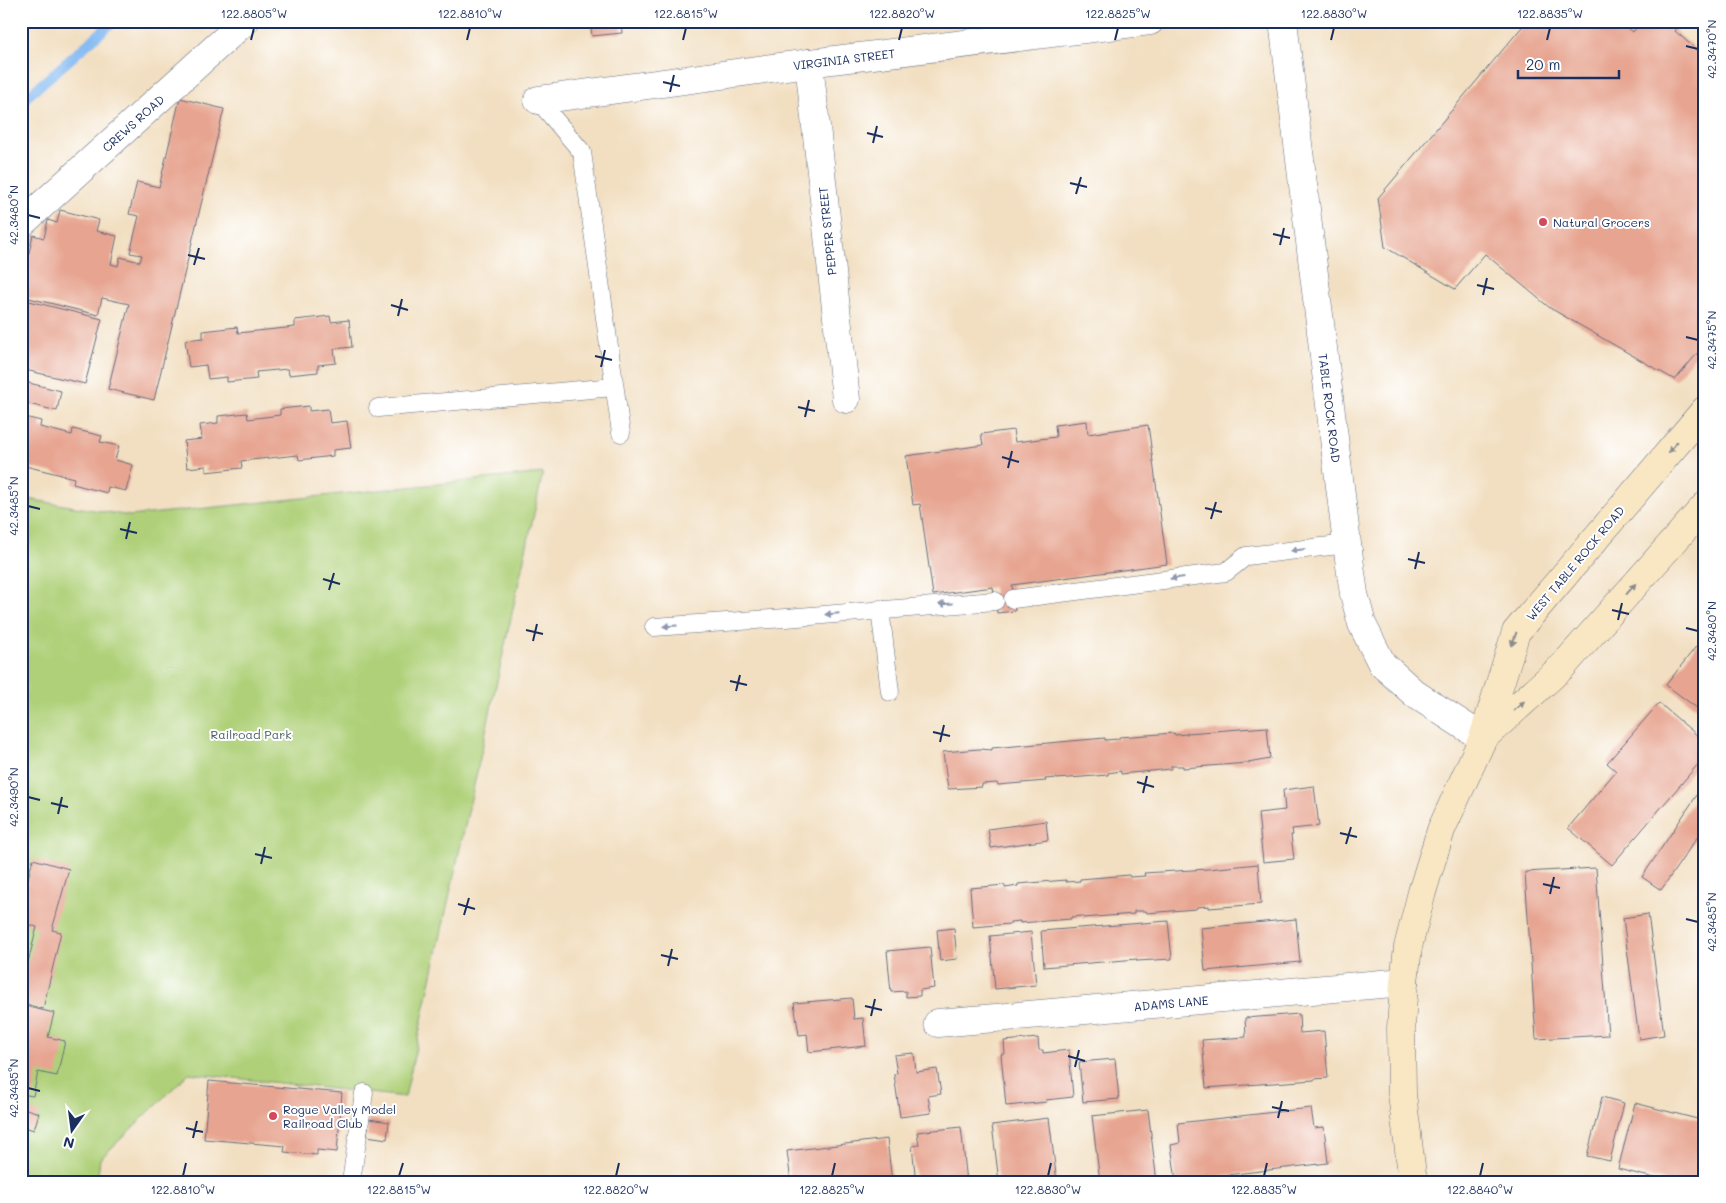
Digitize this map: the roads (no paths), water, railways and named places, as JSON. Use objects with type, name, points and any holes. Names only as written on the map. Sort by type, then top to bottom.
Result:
[{"type":"main road","name":"WEST TABLE ROCK ROAD","points":[[1404,982],[1408,947],[1432,857],[1452,805],[1483,738],[1516,632],[1705,410]]},
{"type":"main road","name":"WEST TABLE ROCK ROAD","points":[[1483,738],[1563,666],[1705,506]]},
{"type":"main road","points":[[1404,982],[1401,1028],[1402,1094],[1413,1182]]},
{"type":"street","name":"CREWS ROAD","points":[[21,224],[245,21]]},
{"type":"street","name":"VIRGINIA STREET","points":[[538,100],[809,63],[1150,21]]},
{"type":"street","name":"TABLE ROCK ROAD","points":[[1283,21],[1347,544],[1354,594],[1362,624],[1382,664],[1415,694],[1483,738]]},
{"type":"street","name":"PEPPER STREET","points":[[809,63],[846,399]]},
{"type":"street","name":"ADAMS LANE","points":[[938,1023],[1404,982]]},
{"type":"lane","points":[[538,100],[582,152],[621,433]]},
{"type":"lane","points":[[378,408],[614,386]]},
{"type":"lane","points":[[1013,599],[1226,572],[1246,556],[1347,544]]},
{"type":"lane","points":[[654,627],[995,601]]},
{"type":"lane","points":[[880,610],[890,692]]},
{"type":"lane","points":[[351,1182],[364,1093]]},
{"type":"waterway","points":[[21,102],[114,21]]},
{"type":"place","name":"Natural Grocers","points":[[1543,222]]},
{"type":"place","name":"Rogue Valley Model Railroad Club","points":[[273,1116]]},
{"type":"park label","name":"Railroad Park","points":[[251,734]]}]
